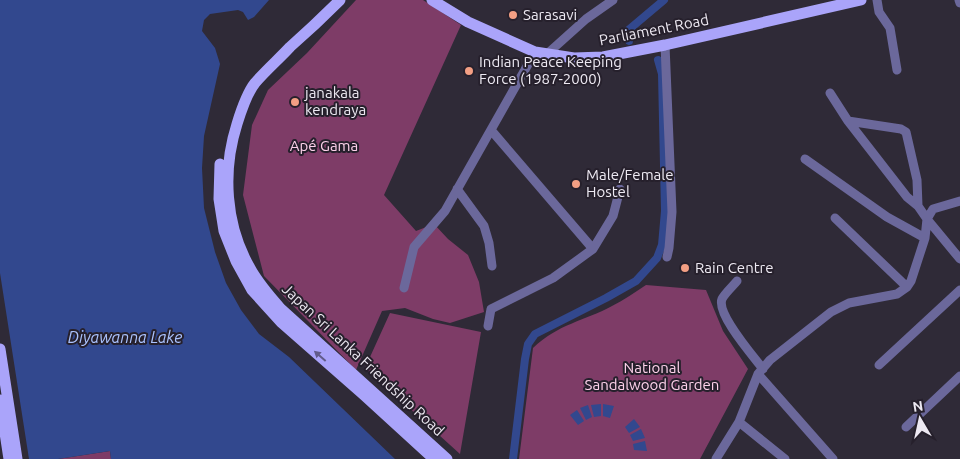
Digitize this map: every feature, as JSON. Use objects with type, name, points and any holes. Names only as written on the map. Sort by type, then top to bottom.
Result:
[{"type":"main road","name":"Japan Sri Lanka Friendship Road","points":[[329,0],[263,63],[248,85],[236,111],[226,136],[220,163],[219,199],[224,232],[236,261],[252,290],[281,322],[434,459]]},
{"type":"main road","name":"Japan Sri Lanka Friendship Road","points":[[340,0],[270,66],[254,84],[241,111],[233,136],[228,165],[230,218],[249,268],[280,308],[447,459]]},
{"type":"main road","name":"Parliament Road","points":[[434,1],[468,22],[535,52],[574,58],[603,57],[861,0]]},
{"type":"main road","points":[[0,349],[17,459]]},
{"type":"main road","points":[[0,400],[9,459]]},
{"type":"street","points":[[547,54],[586,19],[612,0]]},
{"type":"street","points":[[877,0],[879,12],[890,28],[897,70]]},
{"type":"street","points":[[665,44],[672,212],[667,257]]},
{"type":"street","points":[[404,288],[414,247],[445,211],[535,52]]},
{"type":"street","points":[[830,93],[848,121],[907,197],[918,206],[960,257]]},
{"type":"street","points":[[848,121],[901,128],[906,132],[917,180],[918,206]]},
{"type":"street","points":[[490,130],[593,249]]},
{"type":"street","points":[[804,159],[887,217],[925,238]]},
{"type":"street","points":[[457,189],[484,226],[489,243],[492,266]]},
{"type":"street","points":[[488,326],[491,308],[553,278],[593,249],[613,216],[620,189]]},
{"type":"street","points":[[716,459],[739,422],[761,372],[770,360],[830,312],[849,303],[898,294],[907,287],[911,281],[925,238],[927,219],[933,209],[960,201]]},
{"type":"street","points":[[835,218],[907,287]]},
{"type":"street","points":[[738,282],[722,298],[721,302],[730,326],[761,372],[833,459]]},
{"type":"street","points":[[879,366],[960,290]]},
{"type":"street","points":[[906,427],[960,376]]},
{"type":"street","points":[[739,422],[785,459]]},
{"type":"green space","name":"Apé Gama","points":[[356,0],[423,0],[461,25],[384,195],[416,231],[434,224],[448,239],[468,255],[479,282],[484,312],[450,323],[433,319],[405,308],[382,311],[356,370],[264,276],[243,195],[252,125],[268,90],[307,53]]},
{"type":"green space","name":"National Sandalwood Garden","points":[[646,285],[706,290],[723,331],[748,369],[700,459],[519,459],[533,348],[552,333],[612,306]]},
{"type":"green space","points":[[390,313],[481,332],[460,454],[365,368]]},
{"type":"green space","points":[[110,451],[111,459],[58,459]]},
{"type":"water","name":"Diyawanna Lake","points":[[0,0],[269,0],[254,17],[248,20],[243,12],[238,10],[210,14],[204,20],[202,31],[215,48],[220,64],[204,136],[202,168],[204,208],[215,252],[226,283],[241,310],[259,334],[289,357],[395,459],[111,459],[110,451],[58,459],[29,459],[0,273]]},
{"type":"water","points":[[601,404],[601,416],[594,417],[591,405]]},
{"type":"water","points":[[603,404],[614,406],[610,418],[603,416]]},
{"type":"water","points":[[588,405],[592,417],[586,420],[580,408]]},
{"type":"water","points":[[577,410],[584,421],[578,425],[570,415]]},
{"type":"water","points":[[634,419],[640,427],[629,433],[625,427]]},
{"type":"water","points":[[641,429],[645,438],[633,441],[630,435]]},
{"type":"water","points":[[645,441],[647,451],[634,450],[633,444]]},
{"type":"waterway","points":[[629,41],[626,32],[664,0]]},
{"type":"waterway","points":[[513,459],[528,344],[535,334],[636,281],[657,258],[662,245],[665,211],[662,74],[658,60]]},
{"type":"place","name":"Sarasavi","points":[[513,15]]},
{"type":"place","name":"Indian Peace Keeping Force (1987-2000)","points":[[469,71]]},
{"type":"place","name":"janakala kendraya","points":[[295,102]]},
{"type":"place","name":"Male/Female Hostel","points":[[576,184]]},
{"type":"place","name":"Rain Centre","points":[[685,268]]}]
